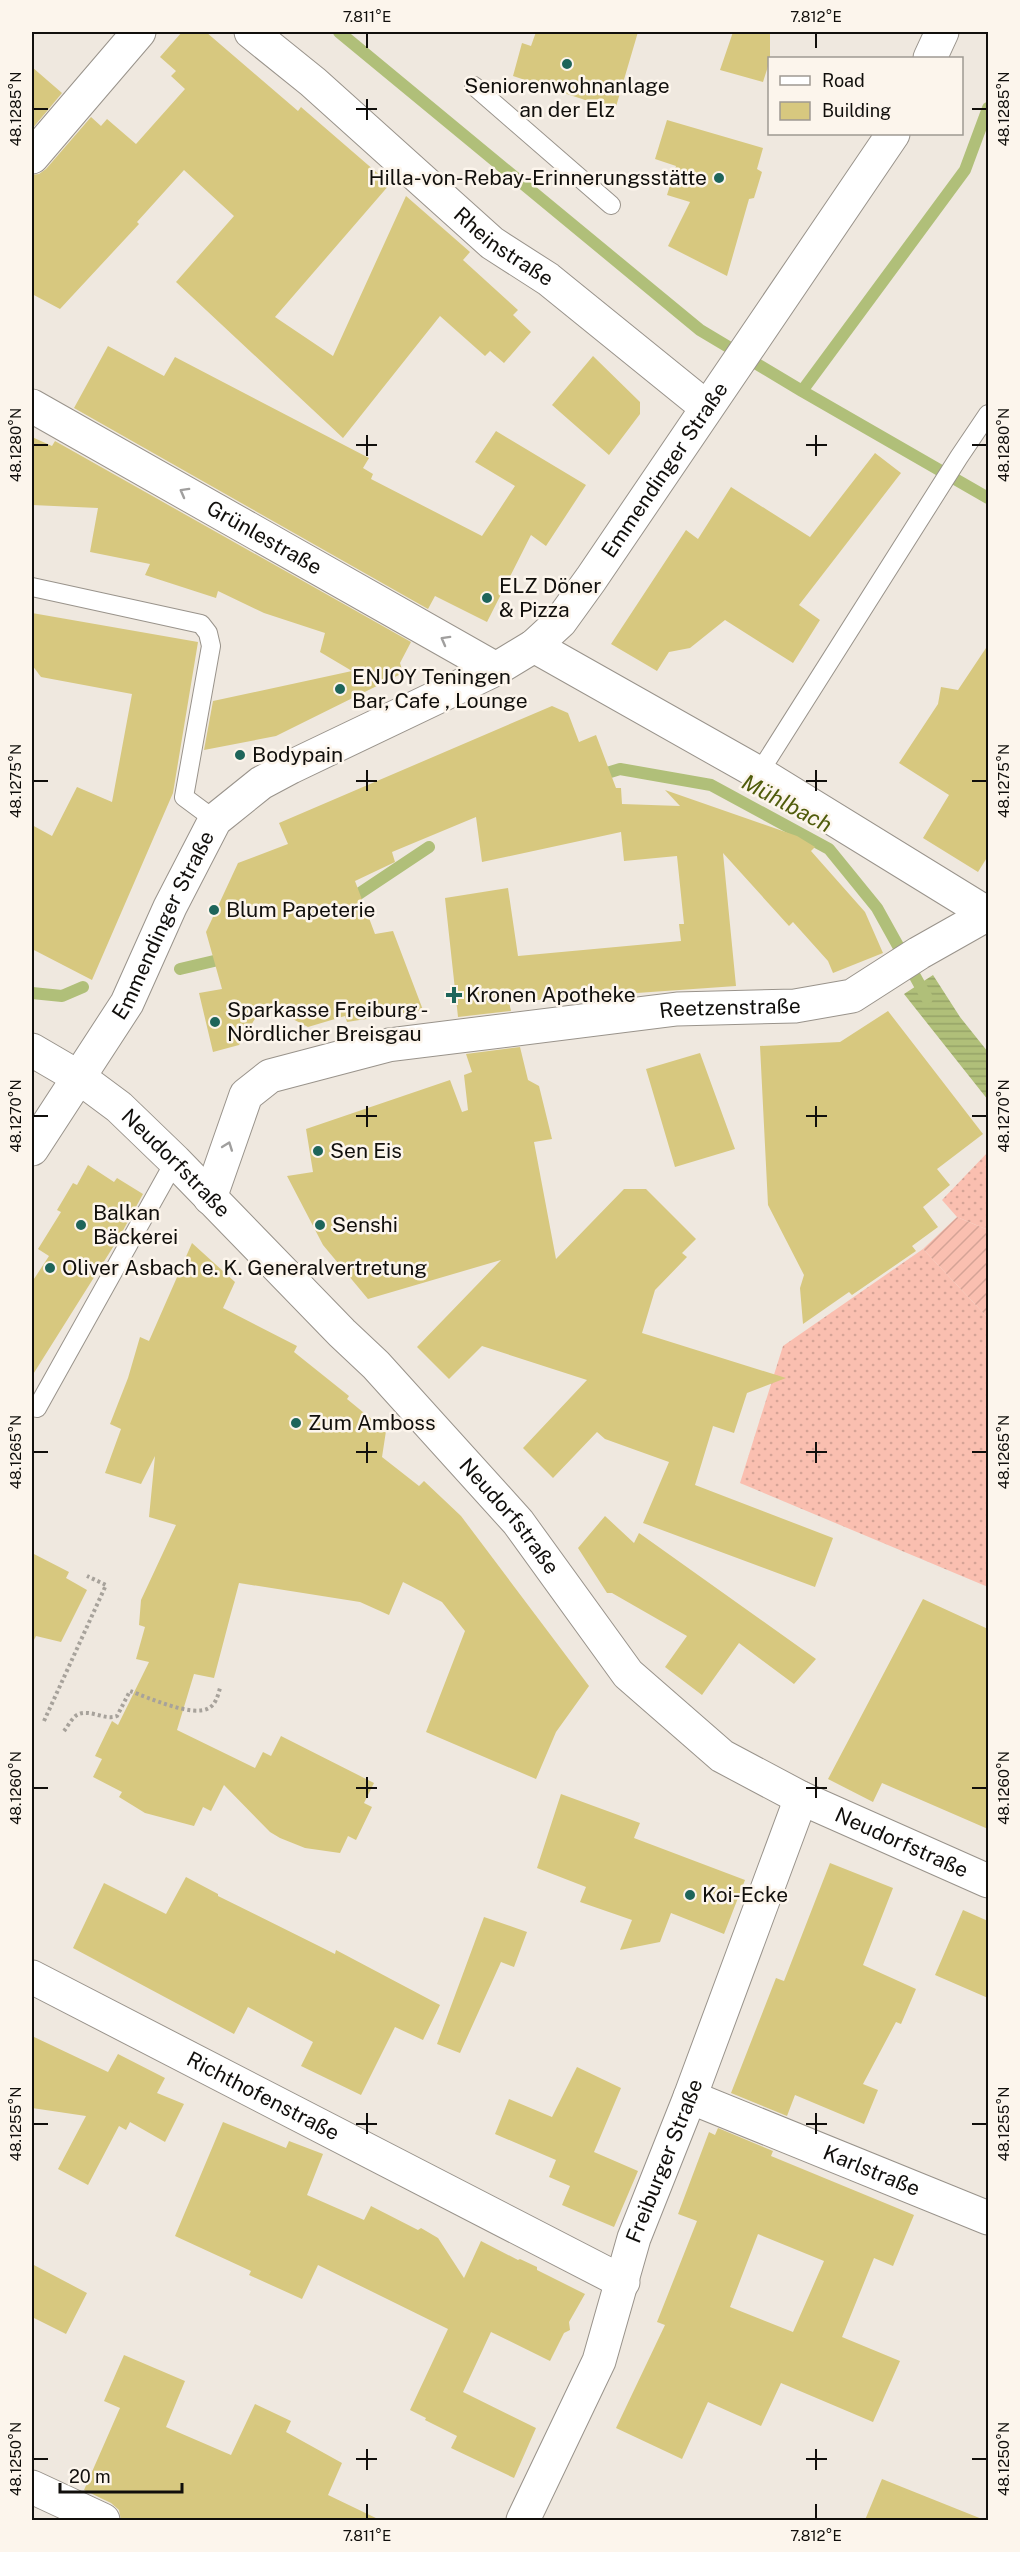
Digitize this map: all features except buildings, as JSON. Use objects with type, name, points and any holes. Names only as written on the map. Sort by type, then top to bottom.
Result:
[{"type":"street","points":[[32,157],[139,32]]},
{"type":"street","name":"Rheinstraße","points":[[251,32],[313,82],[492,243],[548,279],[706,407]]},
{"type":"street","points":[[930,57],[942,32]]},
{"type":"street","name":"Emmendinger Straße","points":[[32,1149],[127,1003],[179,887],[214,820],[261,783],[496,669],[534,646],[560,622],[892,135]]},
{"type":"street","name":"Grünlestraße","points":[[32,406],[496,669]]},
{"type":"street","points":[[534,646],[759,773],[988,914]]},
{"type":"street","name":"Reetzenstraße","points":[[210,1198],[246,1095],[270,1076],[388,1045],[677,1009],[795,1006],[852,996],[919,953],[988,914]]},
{"type":"street","name":"Neudorfstraße","points":[[32,1050],[80,1078],[119,1107],[176,1161],[342,1333],[383,1372],[518,1522],[628,1674],[722,1756],[801,1798],[988,1881]]},
{"type":"street","name":"Freiburger Straße","points":[[523,2520],[599,2361],[634,2238],[690,2097],[801,1798]]},
{"type":"street","name":"Richthofenstraße","points":[[32,1977],[623,2282]]},
{"type":"street","name":"Karlstraße","points":[[690,2097],[988,2218]]},
{"type":"street","points":[[32,2487],[103,2520]]},
{"type":"lane","points":[[474,86],[611,205]]},
{"type":"lane","points":[[759,773],[958,457],[988,414]]},
{"type":"lane","points":[[32,587],[201,624],[208,633],[210,646],[184,797],[214,820]]},
{"type":"lane","points":[[32,1405],[37,1408],[176,1161]]},
{"type":"path","points":[[44,1721],[106,1585],[87,1576]]},
{"type":"path","points":[[64,1731],[76,1715],[85,1713],[111,1719],[117,1716],[130,1691],[190,1711],[202,1711],[210,1708],[220,1688]]},
{"type":"shaded area","points":[[933,975],[960,1017],[988,1052],[988,1100],[904,994]]},
{"type":"shaded area","points":[[988,1152],[988,1230],[957,1217],[942,1200]]},
{"type":"shaded area","points":[[957,1217],[988,1230],[988,1318],[923,1249]]},
{"type":"shaded area","points":[[923,1249],[988,1318],[988,1587],[740,1483],[783,1346]]},
{"type":"waterway","points":[[339,32],[700,330],[802,391],[965,170],[988,108]]},
{"type":"waterway","points":[[802,391],[988,498]]},
{"type":"waterway","name":"Mühlbach","points":[[594,777],[620,769],[711,785],[829,849],[877,908],[927,998]]},
{"type":"waterway","name":"Mühlbach","points":[[348,901],[429,847]]},
{"type":"waterway","name":"Mühlbach","points":[[180,969],[214,961]]},
{"type":"waterway","name":"Mühlbach","points":[[32,993],[62,996],[83,987]]},
{"type":"place","name":"Seniorenwohnanlage an der Elz","points":[[567,64]]},
{"type":"place","name":"Hilla-von-Rebay-Erinnerungsstätte","points":[[719,178]]},
{"type":"place","name":"ELZ Döner & Pizza","points":[[487,598]]},
{"type":"place","name":"ENJOY Teningen Bar, Cafe , Lounge","points":[[340,689]]},
{"type":"place","name":"Bodypain","points":[[240,755]]},
{"type":"place","name":"Blum Papeterie","points":[[214,910]]},
{"type":"place","name":"Kronen Apotheke","points":[[454,995]]},
{"type":"place","name":"Sparkasse Freiburg - Nördlicher Breisgau","points":[[215,1022]]},
{"type":"place","name":"Sen Eis","points":[[318,1151]]},
{"type":"place","name":"Balkan Bäckerei","points":[[81,1225]]},
{"type":"place","name":"Senshi","points":[[320,1225]]},
{"type":"place","name":"Oliver Asbach e. K. Generalvertretung","points":[[50,1268]]},
{"type":"place","name":"Zum Amboss","points":[[296,1423]]},
{"type":"place","name":"Koi-Ecke","points":[[690,1895]]}]
